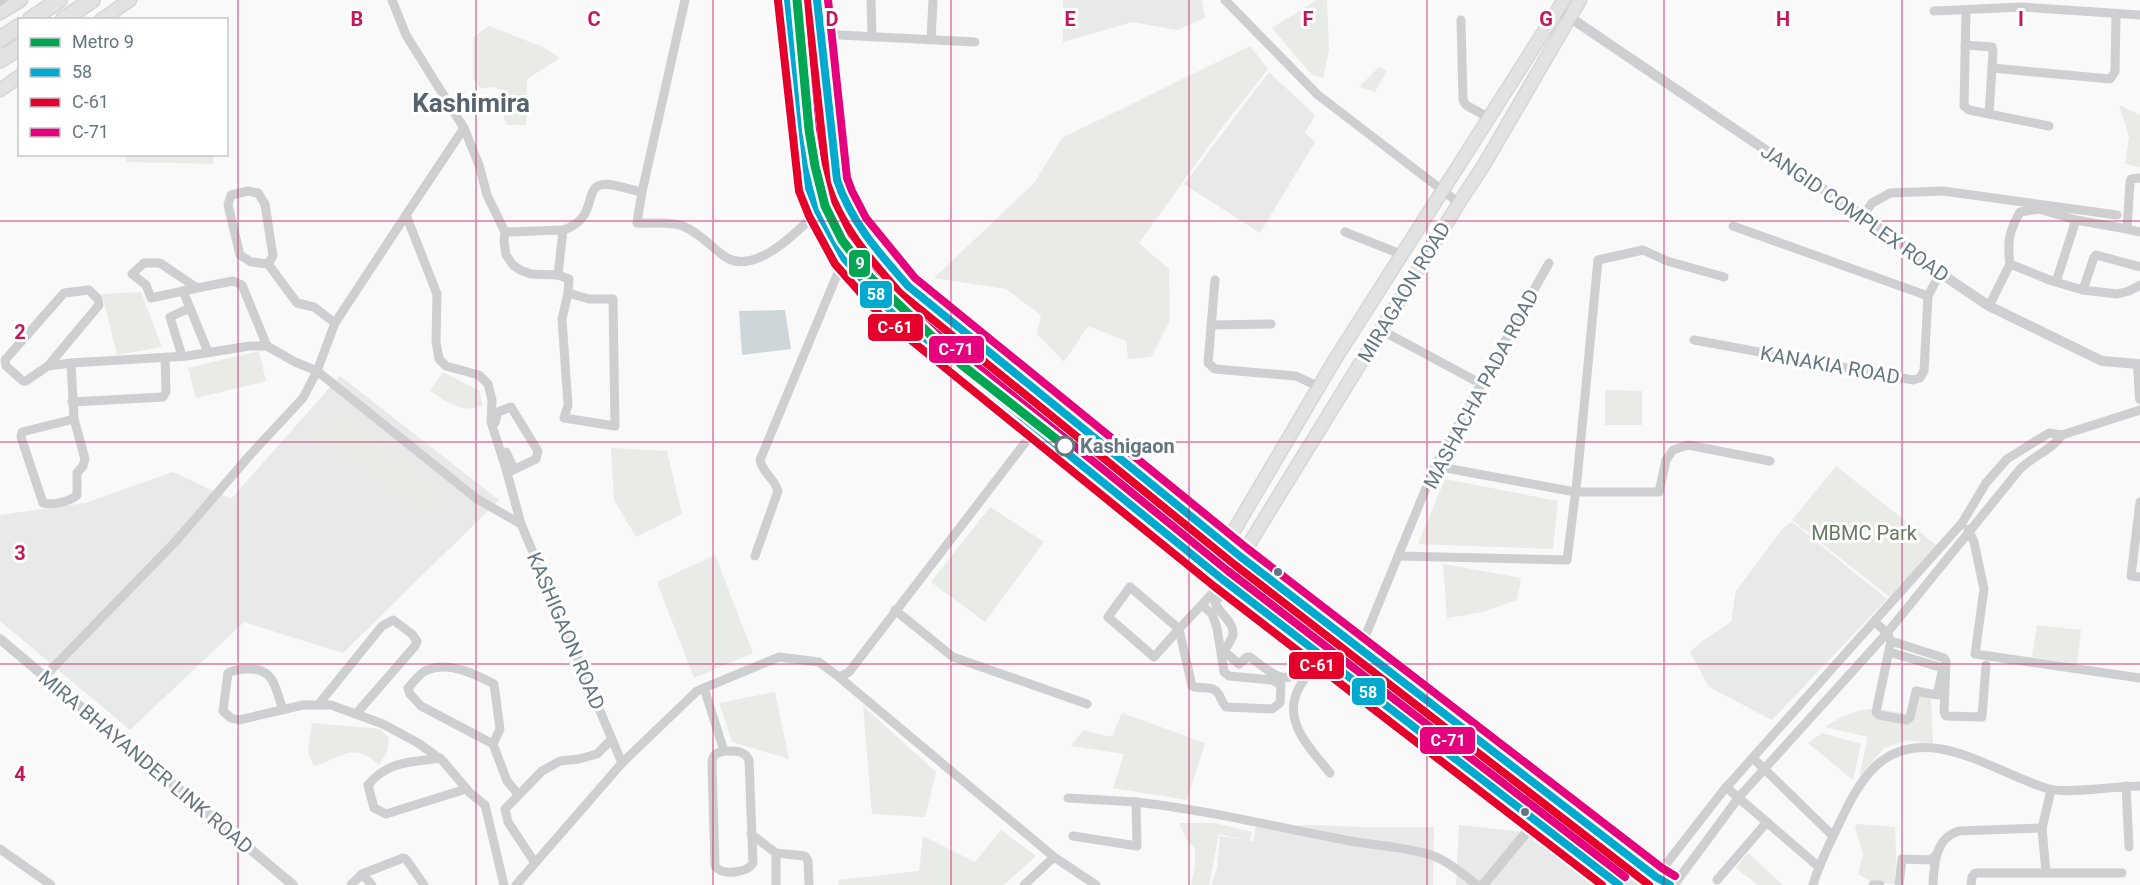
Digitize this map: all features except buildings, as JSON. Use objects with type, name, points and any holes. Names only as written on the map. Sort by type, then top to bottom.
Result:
[{"type":"highway","points":[[33,18],[59,0]]},
{"type":"highway","points":[[66,18],[92,0]]},
{"type":"highway","points":[[0,39],[18,27]]},
{"type":"highway","points":[[0,60],[18,48]]},
{"type":"main road","points":[[2,7],[21,0]]},
{"type":"main road","points":[[104,18],[130,0]]},
{"type":"main road","points":[[788,0],[809,188],[818,211],[844,258],[887,307],[1225,581],[1619,885]]},
{"type":"main road","points":[[817,0],[837,180],[841,194],[869,242],[908,286],[1240,557],[1658,881]]},
{"type":"main road","name":"MIRAGAON ROAD","points":[[1225,581],[1485,163],[1580,0]]},
{"type":"main road","name":"MIRAGAON ROAD","points":[[1207,566],[1226,544],[1319,387],[1561,5]]},
{"type":"main road","points":[[0,90],[18,77]]},
{"type":"main road","points":[[887,307],[908,286]]},
{"type":"main road","points":[[1271,580],[1282,595],[1311,618],[1658,881],[1672,885]]},
{"type":"main road","points":[[1252,602],[1275,611],[1633,885]]},
{"type":"street","points":[[392,0],[406,35],[464,128],[479,165],[487,195],[505,232],[506,255],[520,270],[531,274],[558,275],[569,279],[562,319],[568,405],[564,418],[615,426],[614,299],[589,299],[568,292]]},
{"type":"street","points":[[685,0],[637,223],[682,226],[703,237],[723,256],[738,261],[759,257],[779,248],[818,211]]},
{"type":"street","points":[[871,0],[872,36]]},
{"type":"street","points":[[931,40],[933,0]]},
{"type":"street","points":[[1225,0],[1318,95],[1459,203]]},
{"type":"street","name":"JANGID COMPLEX ROAD","points":[[1561,5],[1570,16],[1863,216],[1989,306],[2102,361],[2139,364],[2140,399]]},
{"type":"street","points":[[1934,11],[2022,8],[2140,15]]},
{"type":"street","points":[[1966,10],[1964,106],[1969,110],[2049,126]]},
{"type":"street","points":[[1992,68],[2110,79],[2115,72],[2116,14]]},
{"type":"street","points":[[1461,20],[1463,100],[1466,105],[1489,118]]},
{"type":"street","points":[[820,34],[975,42]]},
{"type":"street","points":[[1965,45],[1992,47],[1989,114]]},
{"type":"street","points":[[45,676],[176,541],[242,463],[303,398],[317,371],[335,323],[464,128]]},
{"type":"street","points":[[2127,230],[2130,182],[2132,179],[2140,178]]},
{"type":"street","points":[[505,232],[563,230],[574,227],[587,213],[592,193],[600,185],[642,192]]},
{"type":"street","points":[[268,264],[273,256],[265,204],[258,192],[248,191],[231,195],[228,205],[240,255],[251,262],[268,264],[297,303],[314,307],[335,323]]},
{"type":"street","points":[[1863,216],[1872,203],[1890,192],[1943,191],[2117,214]]},
{"type":"street","points":[[1989,306],[2010,264],[2008,243],[2013,225],[2020,212],[2040,209],[2076,220],[2140,232]]},
{"type":"street","name":"KASHIGAON ROAD","points":[[406,215],[437,294],[436,342],[439,359],[446,366],[479,375],[488,384],[492,400],[490,422],[511,471],[521,524],[622,763]]},
{"type":"street","points":[[2056,282],[2076,220]]},
{"type":"street","points":[[1733,226],[1928,296],[1940,273]]},
{"type":"street","points":[[558,275],[563,230]]},
{"type":"street","points":[[1345,232],[1403,255]]},
{"type":"street","points":[[1398,556],[1567,560],[1598,260],[1643,250],[1667,261],[1724,277]]},
{"type":"street","points":[[2083,290],[2096,255],[2140,267]]},
{"type":"street","points":[[755,556],[778,491],[761,465],[760,459],[844,258]]},
{"type":"street","points":[[197,288],[160,263],[144,263],[133,272],[133,276],[146,285],[151,298],[233,281],[242,285],[267,346]]},
{"type":"street","name":"MASHACHA PADA ROAD","points":[[1360,649],[1435,466],[1548,263]]},
{"type":"street","points":[[2010,264],[2083,290],[2117,294],[2140,285]]},
{"type":"street","points":[[1215,280],[1208,363],[1215,369],[1296,376],[1319,387]]},
{"type":"street","points":[[48,366],[99,305],[98,299],[89,290],[64,293],[5,360],[6,366],[23,381],[32,379],[48,366],[182,356],[250,346],[267,346],[317,371],[477,499],[521,524]]},
{"type":"street","points":[[183,291],[208,352]]},
{"type":"street","name":"KANAKIA ROAD","points":[[1694,340],[1913,380],[1920,378],[1924,372],[1928,296]]},
{"type":"street","points":[[182,356],[170,316],[190,308]]},
{"type":"street","points":[[1211,325],[1271,324]]},
{"type":"street","points":[[1381,330],[1474,380]]},
{"type":"street","points":[[72,402],[163,397],[166,392],[165,357]]},
{"type":"street","points":[[71,363],[74,419],[85,459],[77,473],[77,495],[73,499],[43,503],[21,437],[22,432],[74,419]]},
{"type":"street","points":[[839,677],[849,672],[1054,405]]},
{"type":"street","points":[[501,448],[495,429],[496,416],[498,412],[511,407],[538,451],[536,459],[511,471]]},
{"type":"street","points":[[1658,881],[1726,787],[1962,523],[1986,483],[2007,459],[2049,433],[2062,435],[2140,410]]},
{"type":"street","points":[[1672,885],[1763,768],[1889,637],[2020,469],[2031,458],[2055,444],[2062,435]]},
{"type":"street","points":[[1435,466],[1575,492],[1659,492],[1666,460],[1673,450],[1688,445],[1770,461]]},
{"type":"street","points":[[2007,459],[2020,469]]},
{"type":"street","points":[[2140,502],[2131,576],[2140,577]]},
{"type":"street","points":[[1962,523],[1971,531],[1984,589],[1975,654],[2140,678]]},
{"type":"street","points":[[1202,605],[1212,614],[1217,628],[1222,667],[1227,674],[1272,680],[1281,686],[1280,703],[1272,709],[1226,707],[1213,688],[1192,686],[1179,629],[1130,587],[1108,617],[1155,657],[1179,629],[1202,605],[1225,581]]},
{"type":"street","points":[[1225,581],[1215,603],[1233,628],[1232,637],[1225,652],[1239,664],[1250,657],[1277,677],[1290,676],[1299,673],[1320,654]]},
{"type":"street","points":[[895,610],[953,657],[1087,704]]},
{"type":"street","points":[[318,705],[382,626],[393,620],[412,634],[417,641],[356,714]]},
{"type":"street","points":[[1875,622],[1889,637],[1944,658],[1946,661],[1944,712],[1950,718],[1982,717],[1986,665]]},
{"type":"street","points":[[1889,637],[1889,652],[1876,712],[1907,720],[1910,717],[1916,691],[1937,694],[1943,668],[1889,652]]},
{"type":"street","name":"MIRA BHAYANDER LINK ROAD","points":[[0,639],[286,883]]},
{"type":"street","points":[[1320,654],[1295,697],[1295,718],[1298,733],[1330,772]]},
{"type":"street","points":[[516,885],[622,763],[697,691],[779,657],[819,662],[1054,857],[1096,885]]},
{"type":"street","points":[[492,744],[500,729],[494,684],[474,674],[442,667],[425,671],[408,688],[410,694],[421,706],[492,744],[507,781],[518,794]]},
{"type":"street","points":[[282,710],[273,680],[266,671],[255,668],[235,669],[228,673],[223,711],[231,718],[239,720],[282,710],[303,705],[331,705],[383,724],[440,758],[466,789],[485,805],[504,885]]},
{"type":"street","points":[[1216,691],[1227,674]]},
{"type":"street","points":[[704,688],[724,751]]},
{"type":"street","points":[[535,863],[508,822],[505,809],[542,771],[560,761],[597,754],[611,740]]},
{"type":"street","points":[[1813,885],[1855,790],[1882,760],[1903,749],[1920,748],[1951,752],[2051,790],[2140,786]]},
{"type":"street","points":[[724,751],[741,752],[749,760],[753,863],[746,870],[723,872],[717,870],[715,866],[712,757],[715,753],[724,751]]},
{"type":"street","points":[[440,758],[391,765],[377,774],[368,785],[374,808],[386,814],[466,789]]},
{"type":"street","points":[[1753,758],[1833,836]]},
{"type":"street","points":[[2126,786],[2129,847]]},
{"type":"street","points":[[1726,787],[1819,867]]},
{"type":"street","points":[[2046,873],[2042,828],[2051,790]]},
{"type":"street","points":[[1068,798],[1180,807],[1362,843],[1416,851],[1434,856],[1477,885]]},
{"type":"street","points":[[1483,885],[1554,799]]},
{"type":"street","points":[[1073,836],[1137,846],[1136,802]]},
{"type":"street","points":[[1717,880],[1767,822]]},
{"type":"street","points":[[1899,885],[1902,859],[1930,860],[1950,833],[2042,828]]},
{"type":"street","points":[[751,834],[776,853],[805,856],[808,861],[809,885]]},
{"type":"street","points":[[0,849],[51,885]]},
{"type":"street","points":[[776,853],[776,885]]},
{"type":"street","points":[[1933,885],[1935,856]]},
{"type":"street","points":[[1024,885],[1054,857]]},
{"type":"street","points":[[351,885],[362,874],[405,858],[424,885]]},
{"type":"street","points":[[1971,885],[1971,877],[1975,873],[2122,873]]},
{"type":"street","points":[[2035,873],[2035,885]]},
{"type":"street","points":[[2085,885],[2086,873]]},
{"type":"street","points":[[362,874],[372,885]]},
{"type":"street","points":[[1873,885],[1880,885]]},
{"type":"shaded area","points":[[1063,0],[1202,0],[1205,18],[1177,30],[1132,22],[1063,42]]},
{"type":"shaded area","points":[[1269,72],[1315,115],[1305,133],[1315,142],[1260,233],[1184,184]]},
{"type":"shaded area","points":[[785,310],[791,349],[742,355],[739,311]]},
{"type":"shaded area","points":[[340,376],[499,500],[343,653],[244,622],[130,730],[0,621],[0,515],[85,503],[173,472],[231,499]]},
{"type":"shaded area","points":[[1792,522],[1887,599],[1772,720],[1709,687],[1690,652],[1731,622],[1736,591],[1783,528]]},
{"type":"shaded area","points":[[1459,825],[1534,833],[1607,885],[1456,885]]},
{"type":"shaded area","points":[[1256,826],[1434,827],[1433,885],[1211,885],[1217,868],[1220,836],[1253,841]]},
{"type":"green space","points":[[1317,0],[1327,0],[1329,51],[1323,78],[1312,75],[1272,28]]},
{"type":"green space","points":[[489,26],[543,47],[560,58],[527,79],[526,125],[507,125],[504,119],[506,93],[494,87],[480,88],[473,78],[473,37]]},
{"type":"green space","points":[[1250,46],[1268,69],[1227,121],[1139,243],[1169,269],[1170,321],[1151,357],[1128,359],[1126,341],[1088,326],[1064,362],[1037,334],[1041,315],[1006,289],[934,278],[1034,183],[1062,138]]},
{"type":"green space","points":[[1379,67],[1387,71],[1375,92],[1359,87]]},
{"type":"green space","points":[[2119,105],[2140,115],[2140,167],[2125,164],[2129,137]]},
{"type":"green space","points":[[125,156],[213,156],[214,164],[127,162]]},
{"type":"green space","points":[[141,292],[162,347],[117,355],[102,294]]},
{"type":"green space","points":[[259,351],[266,381],[196,398],[188,368]]},
{"type":"green space","points":[[443,372],[480,391],[482,406],[461,408],[430,391]]},
{"type":"green space","points":[[1605,390],[1642,391],[1642,425],[1605,425]]},
{"type":"green space","points":[[336,405],[448,495],[425,520],[313,435]]},
{"type":"green space","points":[[611,448],[667,451],[682,514],[636,537],[614,500]]},
{"type":"green space","name":"MBMC Park","points":[[1836,466],[1936,545],[1892,599],[1792,520]]},
{"type":"green space","points":[[1445,479],[1558,501],[1553,549],[1418,544]]},
{"type":"green space","points":[[990,507],[1044,542],[985,622],[931,582]]},
{"type":"green space","points":[[715,555],[753,653],[694,678],[657,582]]},
{"type":"green space","points":[[1443,564],[1521,578],[1517,600],[1483,612],[1447,618]]},
{"type":"green space","points":[[2037,625],[2081,630],[2077,664],[2032,657]]},
{"type":"green space","points":[[775,692],[789,759],[732,742],[719,703]]},
{"type":"green space","points":[[1918,694],[1931,699],[1933,744],[1908,740],[1884,748],[1859,777],[1868,737],[1825,727],[1849,714],[1867,709],[1912,715]]},
{"type":"green space","points":[[863,706],[936,772],[925,817],[872,814]]},
{"type":"green space","points":[[1122,713],[1205,743],[1187,800],[1113,788],[1124,754],[1071,746],[1083,730],[1112,736]]},
{"type":"green space","points":[[312,723],[380,729],[389,738],[387,752],[379,765],[362,753],[354,752],[314,766],[308,752]]},
{"type":"green space","points":[[1822,733],[1861,744],[1853,780],[1808,743]]},
{"type":"green space","points":[[1179,823],[1215,823],[1252,832],[1250,841],[1219,834],[1209,885],[1191,885],[1195,849],[1185,837]]},
{"type":"green space","points":[[1857,824],[1895,827],[1895,884],[1872,882],[1858,874],[1863,855],[1855,827]]},
{"type":"green space","points":[[1001,830],[1036,856],[1004,885],[839,885],[838,880],[919,871],[923,836],[975,862]]},
{"type":"green space","points":[[1748,853],[1783,885],[1758,885],[1736,868]]},
{"type":"metro line","name":"9","points":[[797,0],[809,130],[815,166],[825,206],[842,240],[870,277],[962,365],[1065,446]]},
{"type":"transit line","name":"58","points":[[788,0],[809,188],[818,211],[844,258],[887,307],[1222,579],[1619,885]]},
{"type":"transit line","name":"C-71","points":[[799,0],[819,185],[828,207],[853,252],[894,299],[1228,571],[1625,877]]},
{"type":"transit line","name":"58","points":[[817,0],[837,180],[858,223],[876,249],[908,286],[1241,557],[1656,877],[1670,885]]},
{"type":"transit line","name":"C-71","points":[[828,0],[847,178],[866,218],[915,278],[1248,549],[1675,876]]},
{"type":"transit line","name":"C-61","points":[[778,1],[799,191],[809,216],[835,264],[880,315],[1215,587],[1602,885]]},
{"type":"transit line","name":"C-61","points":[[807,1],[827,183],[848,228],[867,255],[900,293],[1235,565],[1649,885]]},
{"type":"place","name":"Kashigaon","points":[[1065,446]]},
{"type":"district","name":"Kashimira","points":[[471,103]]}]
